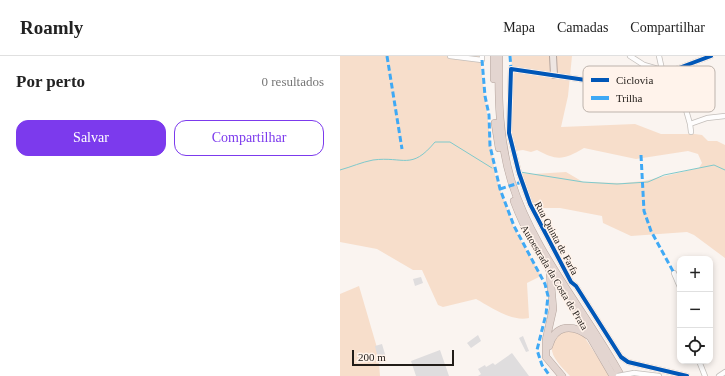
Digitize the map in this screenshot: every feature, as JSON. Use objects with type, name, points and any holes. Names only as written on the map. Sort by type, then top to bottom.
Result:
[{"type":"highway","name":"Autoestrada da Costa de Prata","points":[[494,56],[494,101],[500,156],[508,185],[522,223],[613,376]]},
{"type":"highway","name":"Autoestrada da Costa de Prata","points":[[499,56],[498,100],[505,156],[519,200],[540,245],[619,376]]},
{"type":"highway","points":[[550,272],[553,309],[546,340],[546,353],[550,363],[562,376]]},
{"type":"highway","points":[[566,376],[549,353],[549,347],[553,335],[558,331],[571,327],[579,329],[591,338]]},
{"type":"main road","points":[[553,56],[554,75]]},
{"type":"street","points":[[450,56],[482,60],[482,56]]},
{"type":"street","points":[[630,56],[648,66]]},
{"type":"street","points":[[659,56],[661,66]]},
{"type":"street","points":[[687,66],[712,56]]},
{"type":"street","name":"Rua Quinta de Farfa","points":[[554,75],[511,69],[509,133],[519,173],[530,204],[557,257],[621,357],[628,362],[687,376]]},
{"type":"street","points":[[554,75],[583,78]]},
{"type":"street","points":[[686,112],[691,132]]},
{"type":"street","points":[[690,124],[708,118],[725,116]]},
{"type":"street","points":[[674,272],[677,280]]},
{"type":"street","points":[[700,364],[705,376]]},
{"type":"street","points":[[719,376],[725,372]]},
{"type":"street","points":[[619,376],[634,373],[659,376]]},
{"type":"shaded area","points":[[340,56],[481,56],[481,67],[495,175],[514,228],[541,276],[527,283],[529,318],[522,319],[508,316],[476,299],[443,307],[438,305],[422,270],[413,270],[377,249],[340,242]]},
{"type":"shaded area","points":[[512,56],[572,56],[568,96],[561,127],[635,124],[661,134],[702,135],[708,141],[717,141],[725,145],[725,258],[694,235],[687,232],[631,236],[603,223],[602,216],[560,208],[533,208],[520,173],[533,174],[566,172],[583,182],[622,183],[644,181],[699,168],[702,163],[698,154],[688,151],[636,159],[584,148],[571,155],[560,158],[544,154],[537,150],[531,152],[523,150],[515,151],[510,131]]},
{"type":"shaded area","points":[[359,286],[378,351],[380,376],[340,376],[340,294]]},
{"type":"shaded area","points":[[567,330],[583,335],[610,376],[570,376],[559,364],[552,352],[554,341]]},
{"type":"building","points":[[421,277],[423,283],[415,286],[413,279]]},
{"type":"building","points":[[478,335],[481,341],[471,348],[467,343]]},
{"type":"building","points":[[523,336],[529,351],[526,352],[519,338]]},
{"type":"building","points":[[382,344],[387,361],[379,363],[375,346]]},
{"type":"building","points":[[440,350],[449,376],[416,376],[411,361]]},
{"type":"building","points":[[512,353],[529,376],[478,376],[481,374],[478,369],[493,363],[495,365]]},
{"type":"waterway","points":[[340,170],[373,160],[413,159],[427,151],[435,142],[450,142],[492,168]]},
{"type":"waterway","points":[[520,172],[583,182],[617,184],[648,182],[664,175],[714,165],[725,170]]},
{"type":"marked path","points":[[387,56],[402,149]]},
{"type":"marked path","points":[[510,56],[511,69]]},
{"type":"marked path","points":[[482,60],[485,96],[489,115],[490,146],[500,189],[514,226],[545,284],[548,296],[546,314],[537,350],[542,365],[550,376]]},
{"type":"marked path","points":[[641,155],[644,211],[651,231],[674,273]]},
{"type":"marked path","points":[[500,189],[522,182]]},
{"type":"cycle path","points":[[684,66],[711,56]]},
{"type":"cycle path","points":[[583,80],[511,69],[509,133],[519,173],[530,204],[571,282],[576,286],[621,357],[628,362],[687,376]]}]
